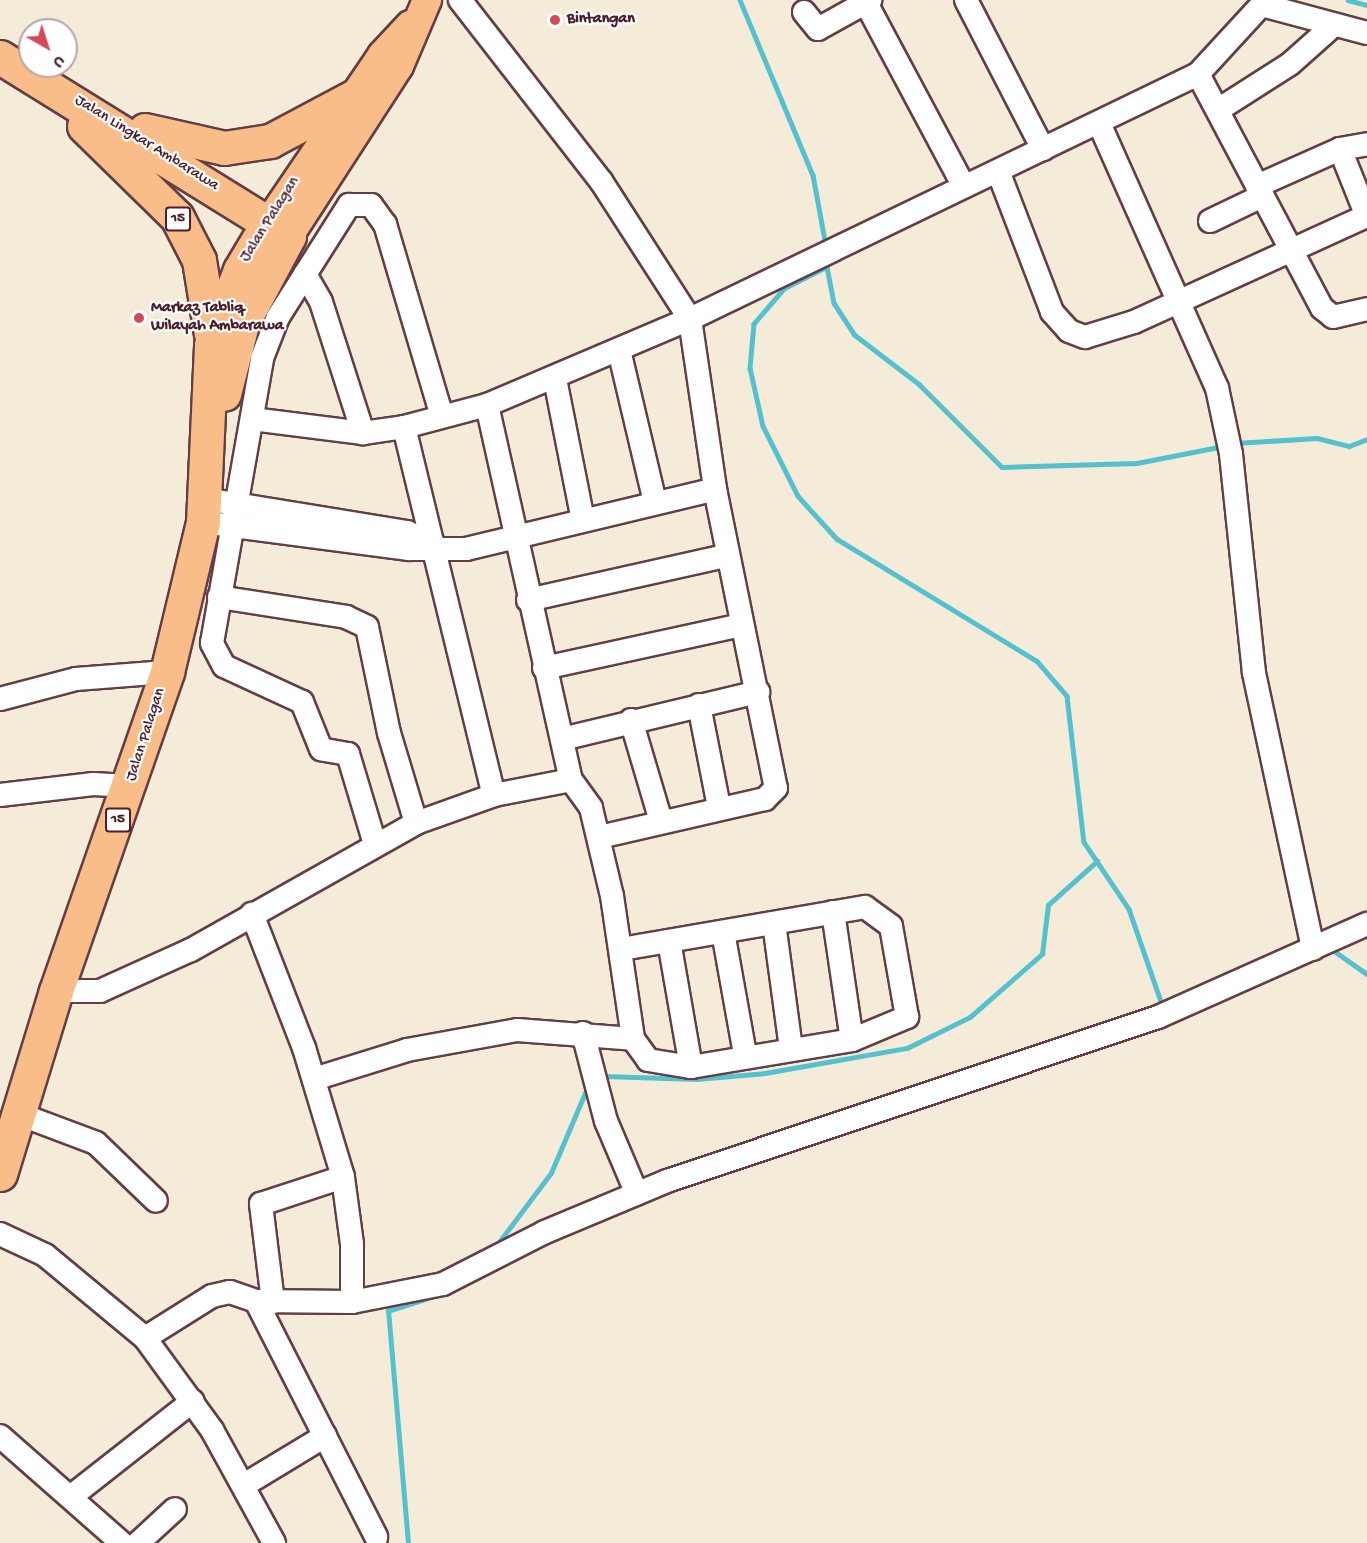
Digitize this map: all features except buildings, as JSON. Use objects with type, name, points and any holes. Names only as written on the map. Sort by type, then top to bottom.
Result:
[{"type":"highway","name":"Jalan Lingkar Ambarawa","points":[[0,57],[272,239]]},
{"type":"highway","name":"Jalan Lingkar Ambarawa","points":[[0,64],[91,120]]},
{"type":"highway","points":[[91,120],[177,142],[224,148],[270,141],[351,98]]},
{"type":"highway","name":"15","points":[[91,120],[177,217],[199,260],[210,307],[211,345]]},
{"type":"highway","name":"Jalan Palagan","points":[[0,1174],[11,1119],[130,786],[167,672],[204,510],[208,459],[211,345],[272,239]]},
{"type":"highway","name":"Jalan Palagan","points":[[208,459],[242,324],[272,239]]},
{"type":"main road","name":"Jalan Palagan","points":[[272,239],[351,98],[382,55],[423,8]]},
{"type":"main road","name":"Jalan Palagan","points":[[272,239],[399,66],[423,8]]},
{"type":"street","points":[[460,0],[601,181],[690,319],[725,556],[758,692],[776,789],[765,799],[719,807],[599,837]]},
{"type":"street","points":[[966,0],[1043,149]]},
{"type":"street","points":[[804,12],[818,29],[868,1],[963,185]]},
{"type":"street","points":[[252,419],[363,433],[404,427],[487,405],[555,379],[690,319],[963,185],[998,171],[1198,74],[1264,3],[1367,33]]},
{"type":"street","points":[[1218,110],[1290,64],[1334,25]]},
{"type":"street","points":[[1198,74],[1259,191],[1287,251],[1333,316],[1367,309]]},
{"type":"street","points":[[1099,123],[1217,388],[1230,444],[1254,673],[1312,942]]},
{"type":"street","points":[[1210,221],[1259,191],[1340,149],[1367,144]]},
{"type":"street","points":[[998,171],[1052,312],[1069,331],[1084,337],[1103,334],[1179,302],[1367,216],[1340,149]]},
{"type":"street","points":[[375,844],[348,754],[321,748],[302,702],[224,666],[215,656],[219,597],[240,502],[262,358],[278,316],[350,205],[361,202],[378,212],[442,416]]},
{"type":"street","points":[[305,274],[321,302],[363,433]]},
{"type":"street","points":[[619,350],[655,502]]},
{"type":"street","points":[[555,379],[583,520]]},
{"type":"street","points":[[487,405],[528,600],[571,780],[582,789],[599,837],[621,949],[633,1039],[648,1060],[691,1067],[745,1054],[852,1040],[902,1023],[908,1005],[886,917],[865,907],[621,949]]},
{"type":"street","points":[[404,427],[436,546],[494,795]]},
{"type":"street","points":[[204,510],[236,524],[409,549],[436,546],[466,549],[715,489]]},
{"type":"street","points":[[204,510],[240,502],[408,532],[436,546]]},
{"type":"street","points":[[528,600],[725,556]]},
{"type":"street","points":[[219,597],[346,617],[367,627],[389,733],[416,823]]},
{"type":"street","points":[[544,669],[741,625]]},
{"type":"street","points":[[0,699],[76,679],[167,672]]},
{"type":"street","points":[[562,739],[631,720],[758,692]]},
{"type":"street","points":[[699,705],[719,807]]},
{"type":"street","points":[[631,720],[661,821]]},
{"type":"street","points":[[56,991],[100,991],[191,950],[375,844],[416,823],[494,795],[571,780]]},
{"type":"street","points":[[0,795],[93,784],[130,786]]},
{"type":"street","points":[[833,912],[852,1040]]},
{"type":"street","points":[[252,914],[314,1079],[343,1177],[352,1244],[352,1302]]},
{"type":"street","points":[[774,923],[791,1048]]},
{"type":"street","points":[[145,1338],[212,1296],[230,1292],[265,1301],[352,1302],[443,1284],[637,1194],[1158,1017],[1312,942],[1367,924]]},
{"type":"street","points":[[723,932],[745,1054]]},
{"type":"street","points":[[669,941],[691,1067]]},
{"type":"street","points":[[314,1079],[407,1050],[517,1030],[633,1039]]},
{"type":"street","points":[[583,1034],[606,1121],[637,1194]]},
{"type":"street","points":[[11,1119],[96,1143],[156,1201]]},
{"type":"street","points":[[343,1177],[261,1204],[265,1301],[325,1436],[376,1537]]},
{"type":"street","points":[[0,1234],[45,1255],[145,1338],[193,1401],[244,1485],[274,1543]]},
{"type":"street","points":[[73,1495],[193,1401]]},
{"type":"street","points":[[0,1436],[73,1495],[122,1543]]},
{"type":"street","points":[[244,1485],[325,1436]]},
{"type":"street","points":[[138,1543],[175,1509]]},
{"type":"waterway","points":[[740,0],[813,175],[826,246]]},
{"type":"waterway","points":[[1348,0],[1367,5]]},
{"type":"waterway","points":[[827,267],[784,289],[754,324],[750,368],[763,426],[798,496],[837,539],[1037,661],[1067,696],[1084,842],[1129,909],[1163,1007]]},
{"type":"waterway","points":[[827,267],[834,303],[855,335],[919,384],[1002,467],[1137,463],[1224,446]]},
{"type":"waterway","points":[[1235,443],[1317,438],[1349,446],[1367,439]]},
{"type":"waterway","points":[[603,1076],[697,1079],[765,1073],[907,1048],[970,1017],[1042,954],[1048,905],[1097,861]]},
{"type":"waterway","points":[[1330,948],[1367,974]]},
{"type":"waterway","points":[[496,1246],[551,1173],[588,1086]]},
{"type":"waterway","points":[[408,1543],[388,1311],[435,1296]]},
{"type":"place","name":"Bintangan","points":[[555,20]]},
{"type":"place","name":"Markaz Tabliq Wilayah Ambarawa","points":[[139,318]]}]
